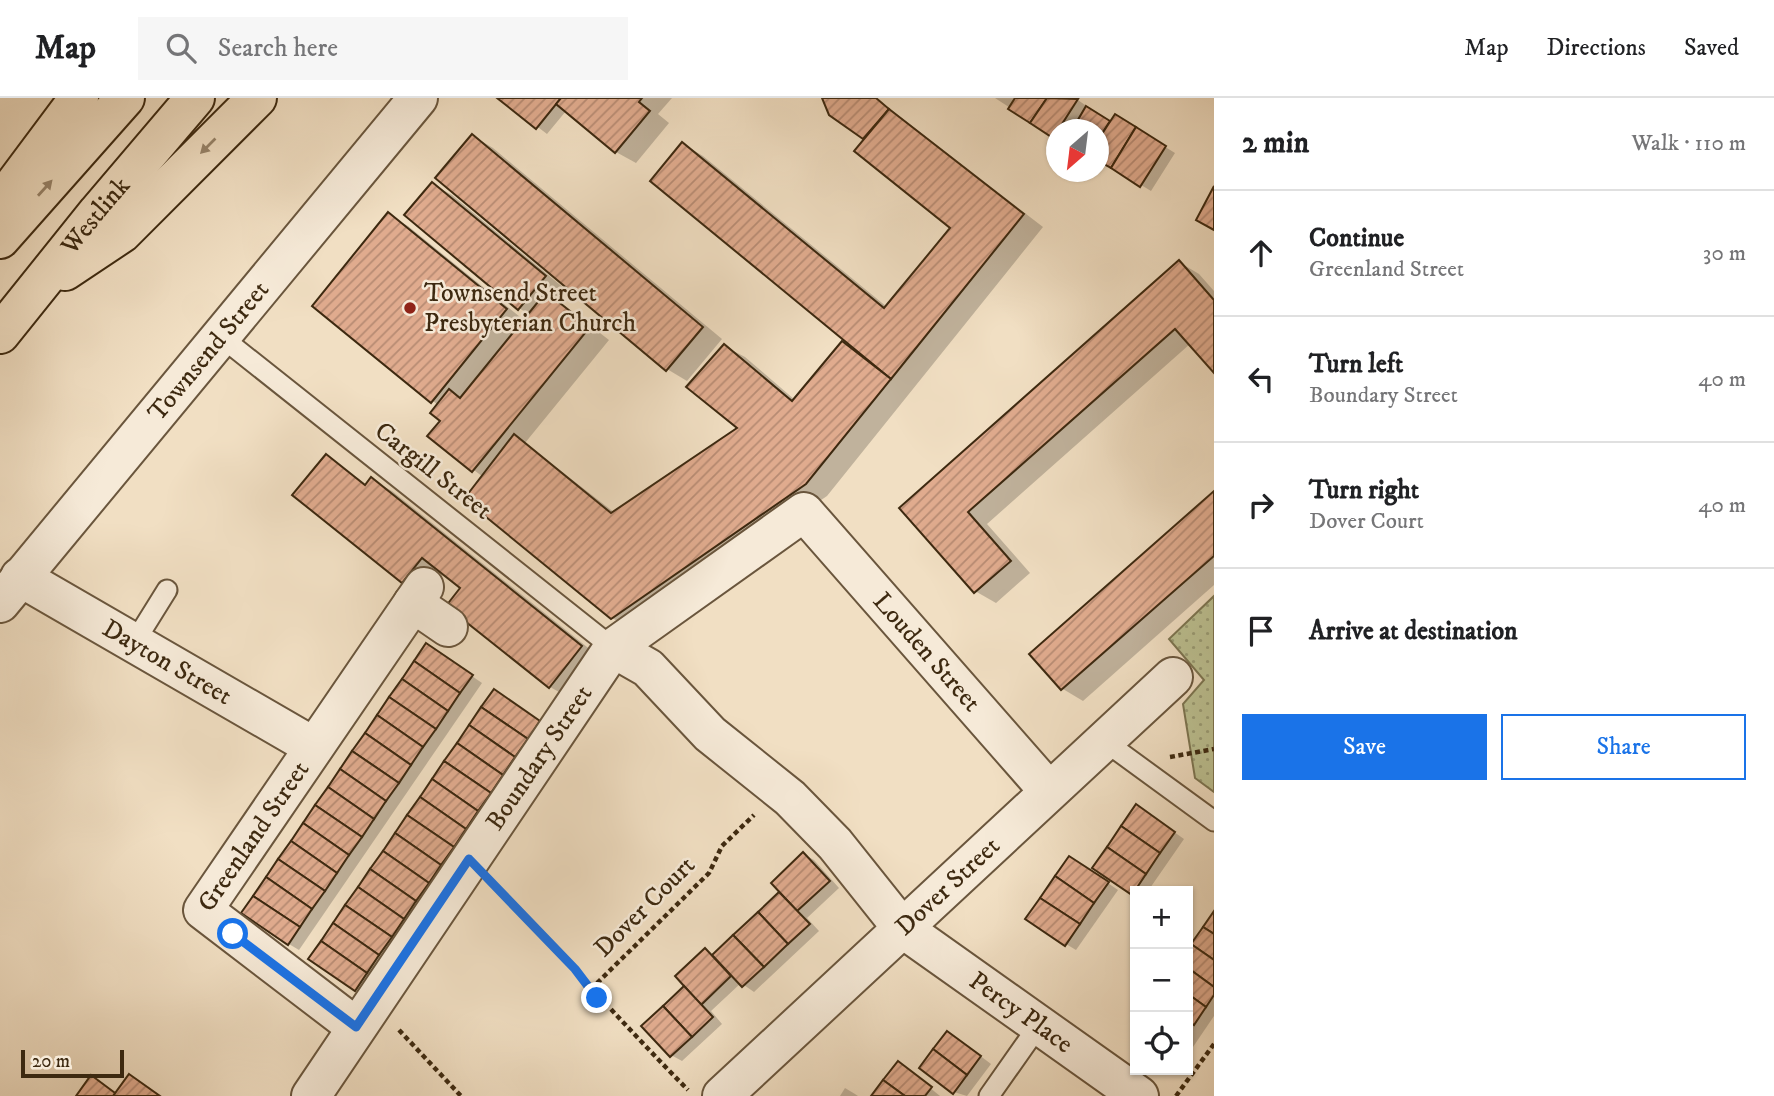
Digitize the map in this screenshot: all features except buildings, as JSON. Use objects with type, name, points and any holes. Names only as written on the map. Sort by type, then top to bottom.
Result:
[{"type":"highway","points":[[0,216],[14,185],[79,98]]},
{"type":"highway","points":[[0,239],[125,98]]},
{"type":"highway","name":"Westlink","points":[[0,334],[40,288],[98,212],[195,98]]},
{"type":"highway","points":[[40,288],[121,233],[257,98]]},
{"type":"street","name":"Townsend Street","points":[[10,590],[418,98]]},
{"type":"street","name":"Boundary Street","points":[[311,1096],[613,648],[804,512]]},
{"type":"street","name":"Louden Street","points":[[804,512],[1048,790]]},
{"type":"street","name":"Dayton Street","points":[[10,590],[134,643],[314,747]]},
{"type":"street","name":"Greenland Street","points":[[365,1015],[203,910],[419,595],[448,627]]},
{"type":"street","name":"Percy Place","points":[[613,648],[648,668],[710,734],[779,789],[835,844],[902,928],[1139,1096]]},
{"type":"street","name":"Dover Street","points":[[722,1096],[1048,790],[1173,677]]},
{"type":"lane","name":"Cargill Street","points":[[220,336],[613,648]]},
{"type":"lane","points":[[134,643],[167,590]]},
{"type":"lane","points":[[1103,740],[1214,821]]},
{"type":"lane","points":[[989,1096],[1039,1025]]},
{"type":"path","name":"Dover Court","points":[[591,989],[709,873],[722,846],[779,789]]},
{"type":"path","name":"Dover Court","points":[[469,859],[597,998],[693,1096]]},
{"type":"path","points":[[365,1015],[461,1096]]},
{"type":"path","points":[[1177,1096],[1214,1044]]},
{"type":"green space","points":[[1214,596],[1214,792],[1195,778],[1183,704],[1204,680],[1169,639]]},
{"type":"place","name":"Townsend Street Presbyterian Church","points":[[410,308]]},
{"type":"route","points":[[233,934],[356,1027],[469,859],[575,969],[597,998]]}]
